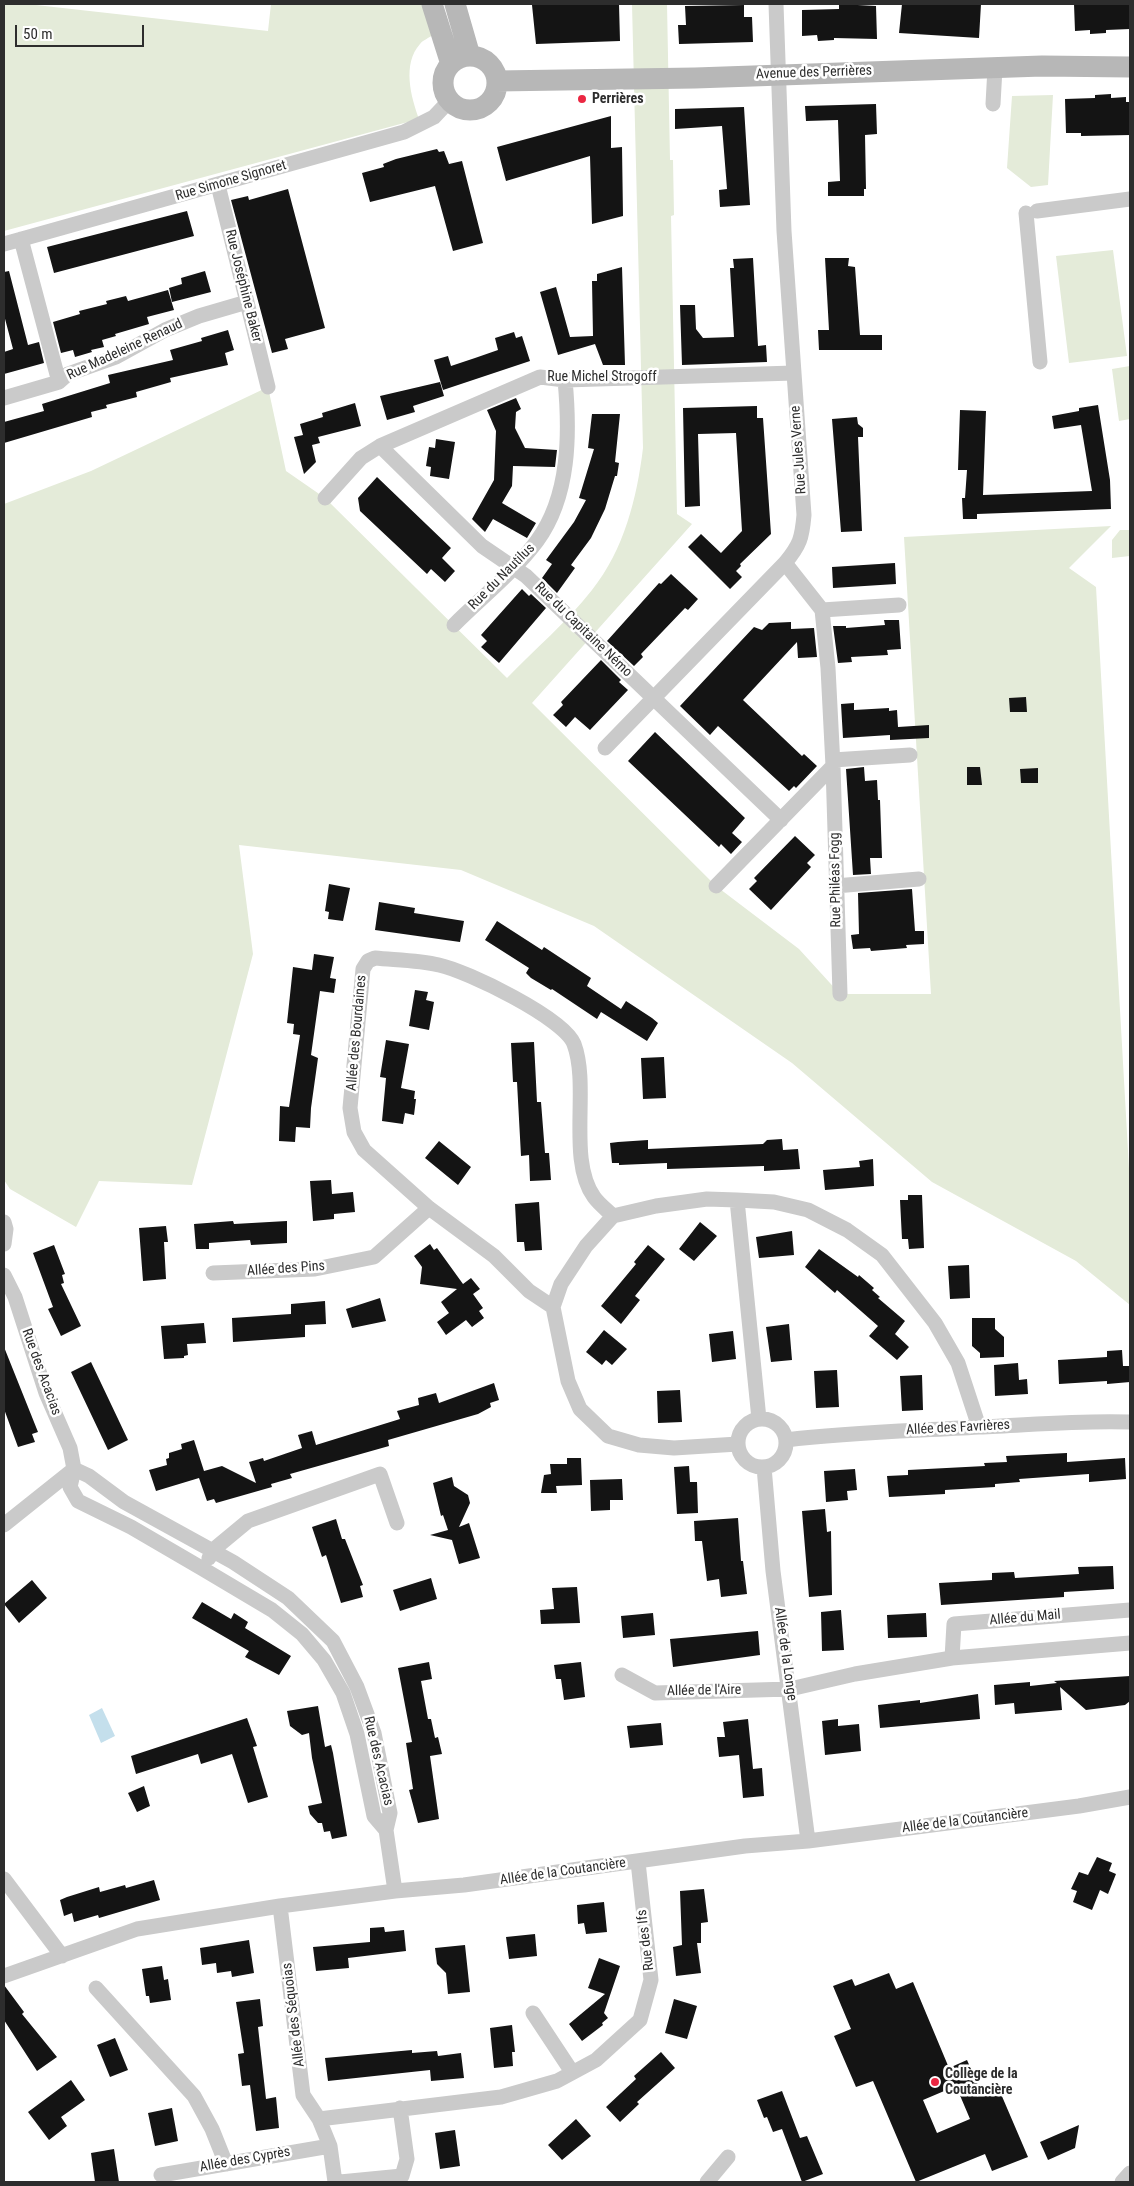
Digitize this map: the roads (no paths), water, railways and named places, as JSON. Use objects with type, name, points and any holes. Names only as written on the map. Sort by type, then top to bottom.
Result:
[{"type":"street","points":[[432,4],[461,60]]},
{"type":"street","points":[[455,4],[461,60],[444,82],[445,91],[450,100],[457,106],[475,109],[492,99],[497,81],[495,72],[489,63],[480,58],[461,60]]},
{"type":"street","name":"Rue Jules Verne","points":[[605,748],[798,548],[804,515],[784,231],[776,4]]},
{"type":"street","name":"Avenue des Perrières","points":[[497,81],[994,68],[1130,67]]},
{"type":"street","points":[[993,104],[994,68]]},
{"type":"street","name":"Rue Simone Signoret","points":[[4,244],[404,132],[434,117],[450,100]]},
{"type":"street","name":"Rue Joséphine Baker","points":[[218,185],[268,387]]},
{"type":"street","points":[[1040,362],[1031,212],[1130,199]]},
{"type":"street","points":[[21,239],[59,382]]},
{"type":"street","name":"Rue Madeleine Renaud","points":[[4,398],[59,382],[68,374],[116,357],[165,330],[199,316],[247,302]]},
{"type":"street","name":"Rue Michel Strogoff","points":[[325,498],[360,458],[380,446],[540,377],[566,380],[794,373]]},
{"type":"street","name":"Rue du Nautilus","points":[[454,625],[538,541],[560,494],[568,442],[566,380]]},
{"type":"street","name":"Rue du Capitaine Némo","points":[[380,446],[482,546],[515,566],[781,820]]},
{"type":"street","points":[[785,563],[822,610],[899,605]]},
{"type":"street","name":"Rue Philéas Fogg","points":[[822,610],[828,668],[833,763],[835,886],[840,994]]},
{"type":"street","points":[[716,886],[781,820],[833,763],[910,755]]},
{"type":"street","points":[[835,886],[919,879]]},
{"type":"street","name":"Allée des Bourdaines","points":[[553,1307],[529,1292],[494,1256],[429,1208],[376,1163],[364,1150],[354,1132],[350,1108],[362,969],[368,961],[375,958],[439,965],[476,977],[524,1004],[570,1036],[574,1044],[579,1075],[584,1170],[594,1196],[613,1216]]},
{"type":"street","points":[[738,1444],[674,1448],[639,1445],[608,1436],[580,1409],[568,1382],[553,1307],[562,1284],[586,1246],[613,1216],[656,1206],[707,1198],[774,1202],[808,1210],[847,1230],[882,1254],[935,1323],[958,1362],[979,1427]]},
{"type":"street","points":[[737,1200],[759,1419]]},
{"type":"street","name":"Allée des Pins","points":[[213,1273],[315,1269],[374,1257],[429,1208]]},
{"type":"street","points":[[4,1222],[6,1240],[4,1244]]},
{"type":"street","name":"Rue des Acacias","points":[[4,1275],[15,1297],[46,1392],[70,1448],[74,1469],[70,1487],[78,1501],[131,1527],[203,1568],[272,1610],[302,1634],[324,1660],[343,1693],[357,1734],[374,1816],[386,1830]]},
{"type":"street","points":[[759,1419],[774,1422],[784,1433],[786,1440],[785,1448],[778,1461],[764,1467],[749,1463],[739,1451],[738,1444],[742,1430],[752,1420],[759,1419]]},
{"type":"street","name":"Allée des Favrières","points":[[786,1440],[830,1435],[1051,1422],[1130,1422]]},
{"type":"street","name":"Allée de la Longe","points":[[764,1467],[774,1571],[808,1841]]},
{"type":"street","points":[[4,1525],[74,1469]]},
{"type":"street","name":"Rue des Acacias","points":[[74,1469],[88,1476],[124,1502],[213,1550],[288,1598],[333,1640],[357,1687],[374,1733],[390,1813],[386,1830],[395,1891]]},
{"type":"street","points":[[203,1568],[213,1550],[248,1521],[380,1474],[397,1523]]},
{"type":"street","name":"Allée du Mail","points":[[952,1658],[954,1624],[1130,1610]]},
{"type":"street","points":[[790,1689],[856,1674],[952,1658],[1130,1643]]},
{"type":"street","name":"Allée de l'Aire","points":[[622,1675],[655,1693],[790,1689]]},
{"type":"street","name":"Allée de la Coutancière","points":[[4,1976],[137,1929],[280,1906],[395,1891],[464,1885],[745,1846],[808,1841],[1079,1806],[1130,1797]]},
{"type":"street","name":"Rue des Ifs","points":[[319,2120],[400,2108],[501,2097],[557,2081],[596,2060],[640,2020],[651,1980],[638,1862]]},
{"type":"street","points":[[4,1879],[62,1956]]},
{"type":"street","name":"Allée des Séquoias","points":[[280,1906],[303,2095],[319,2120]]},
{"type":"street","points":[[96,1988],[194,2096],[212,2129],[226,2164]]},
{"type":"street","points":[[533,2013],[572,2072]]},
{"type":"street","points":[[340,2182],[402,2176],[407,2159],[400,2108]]},
{"type":"street","points":[[319,2120],[330,2146],[335,2182]]},
{"type":"street","name":"Allée des Cyprès","points":[[161,2175],[330,2146]]},
{"type":"street","points":[[707,2182],[728,2157]]},
{"type":"street","points":[[1122,2182],[1130,2173]]},
{"type":"water","points":[[102,1708],[115,1736],[101,1743],[89,1715]]},
{"type":"place","name":"Perrières","points":[[582,99]]},
{"type":"place","name":"Collège de la Coutancière","points":[[935,2082]]}]
